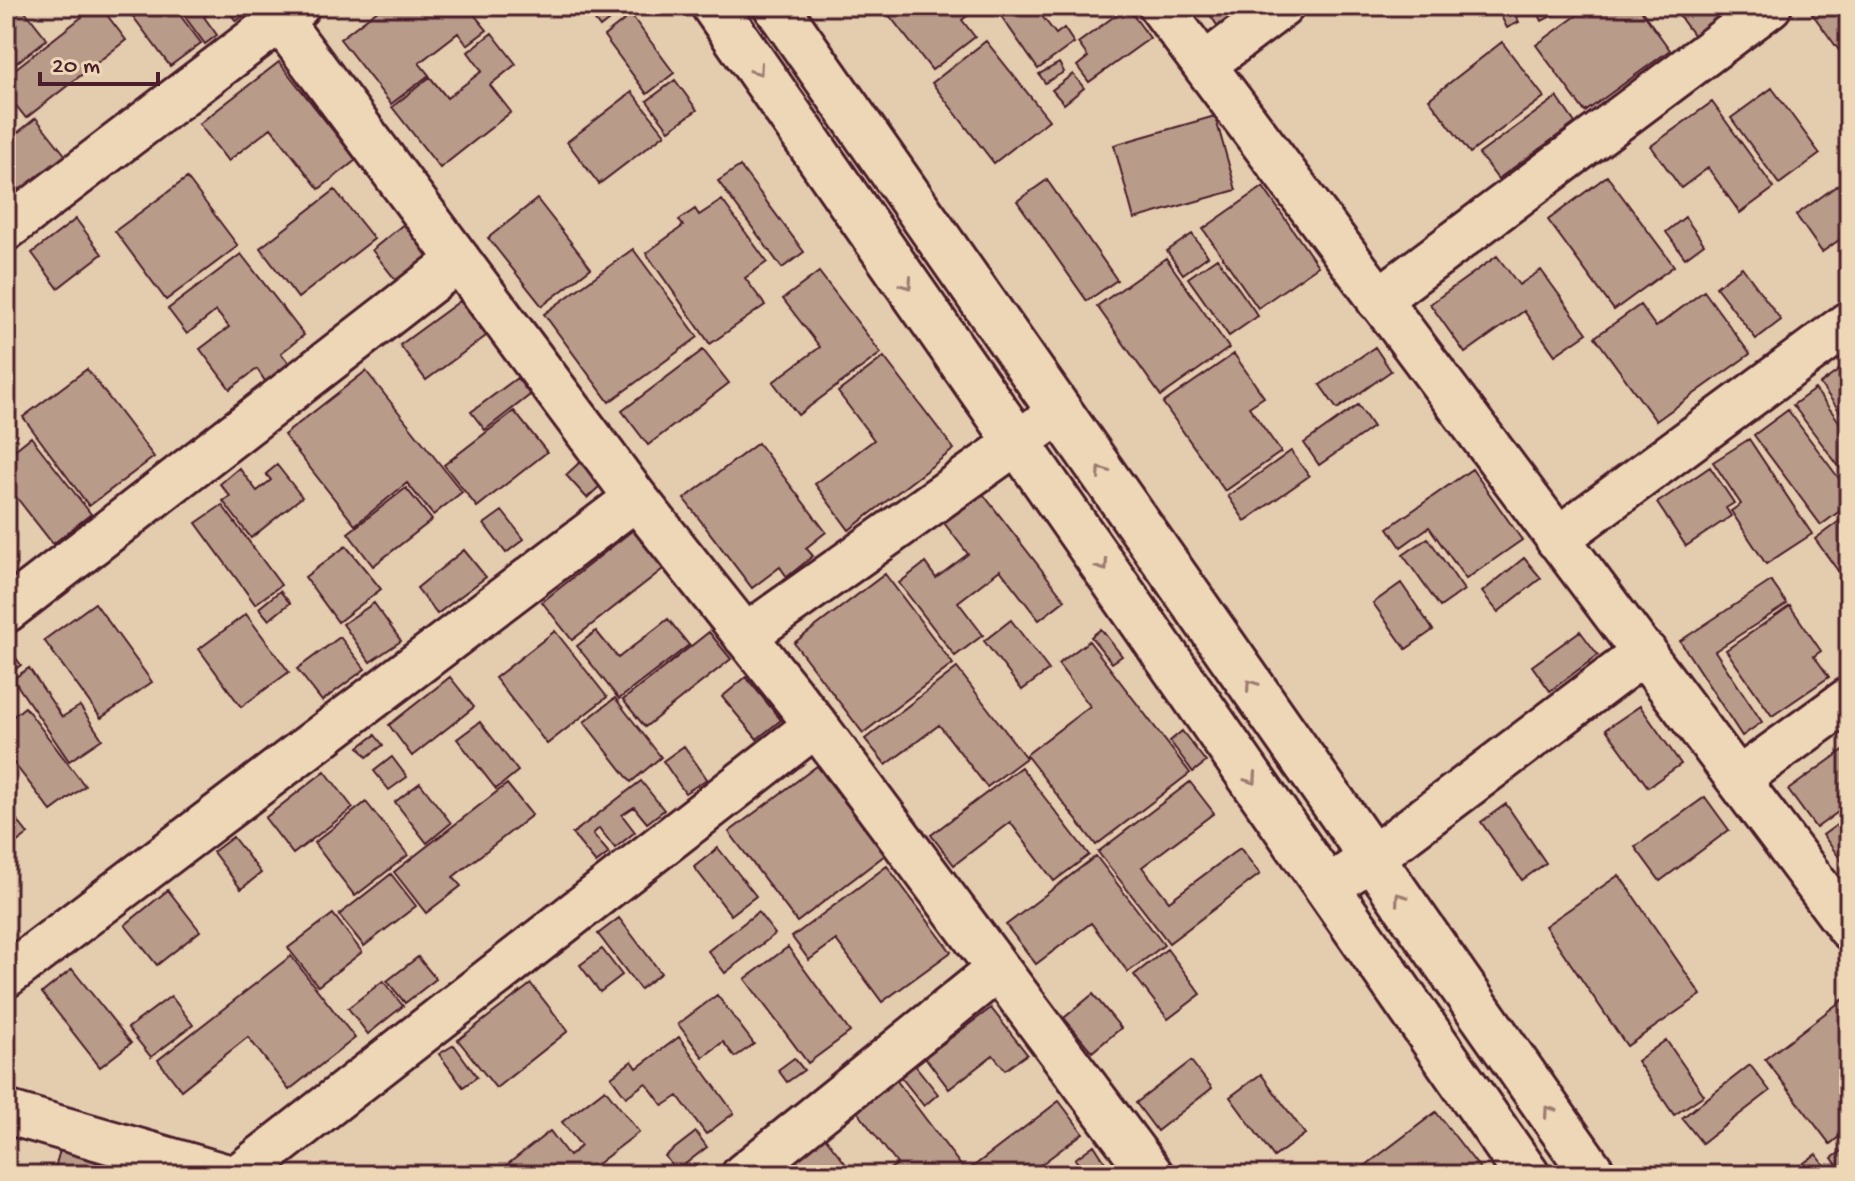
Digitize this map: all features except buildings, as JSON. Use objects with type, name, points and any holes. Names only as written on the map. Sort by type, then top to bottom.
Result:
[{"type":"highway","points":[[714,6],[1527,1175]]},
{"type":"highway","points":[[776,6],[1594,1175]]},
{"type":"street","points":[[1160,6],[1557,539],[1740,778],[1849,928]]},
{"type":"street","points":[[1204,65],[1282,6]]},
{"type":"street","points":[[1378,300],[1770,6]]},
{"type":"street","points":[[6,229],[289,13],[459,260],[636,498],[816,725],[1152,1175]]},
{"type":"street","points":[[6,611],[459,260]]},
{"type":"street","points":[[1557,539],[1849,323]]},
{"type":"street","points":[[745,636],[1060,412]]},
{"type":"street","points":[[6,976],[636,498]]},
{"type":"street","points":[[1327,888],[1372,858],[1645,652]]},
{"type":"street","points":[[1740,778],[1849,699]]},
{"type":"street","points":[[239,1175],[816,725]]},
{"type":"street","points":[[743,1175],[997,970]]},
{"type":"street","points":[[6,1112],[224,1175]]}]
